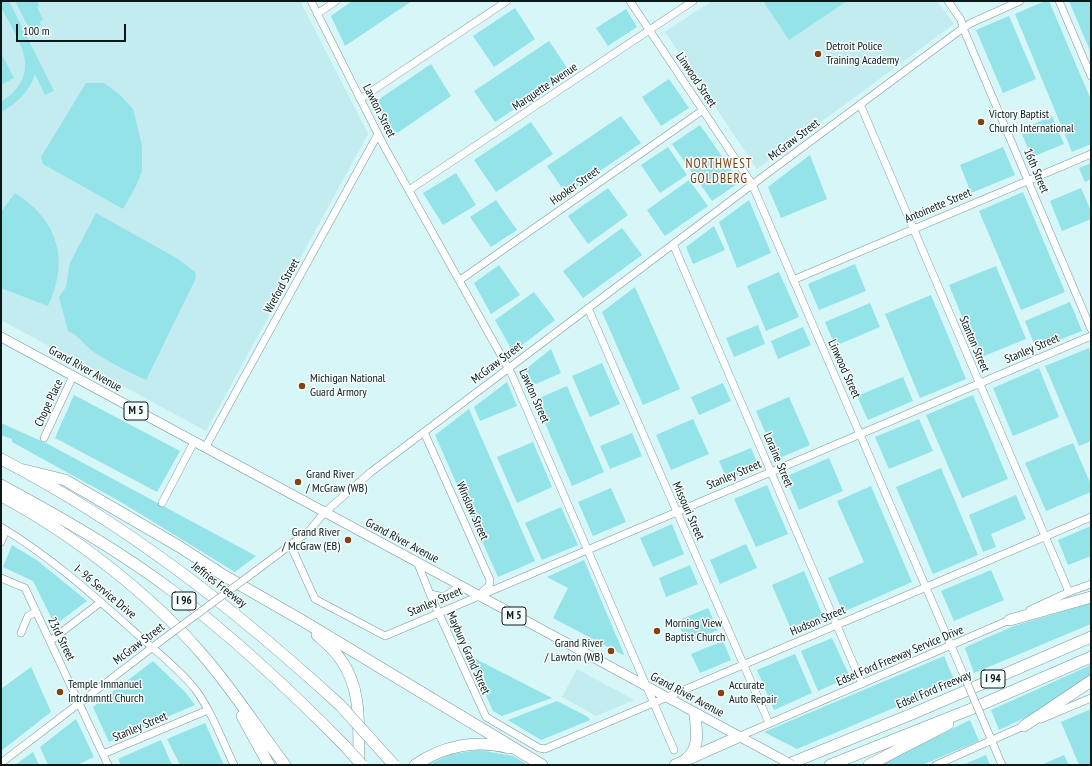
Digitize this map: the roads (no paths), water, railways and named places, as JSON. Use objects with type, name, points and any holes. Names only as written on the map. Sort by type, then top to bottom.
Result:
[{"type":"highway","name":"Jeffries Freeway","points":[[1,459],[86,506],[156,553],[256,630],[340,705],[394,765]]},
{"type":"highway","points":[[20,469],[65,480],[180,547],[227,577],[542,765]]},
{"type":"highway","name":"I 96","points":[[1,485],[78,529],[172,592],[267,670],[345,746],[360,765]]},
{"type":"highway","points":[[1,496],[60,531],[155,606],[201,653],[244,708],[285,765]]},
{"type":"highway","points":[[1010,620],[1091,597]]},
{"type":"highway","points":[[303,621],[334,650],[347,668],[351,678],[357,702],[360,765]]},
{"type":"highway","name":"Edsel Ford Freeway","points":[[786,765],[912,714],[1091,637]]},
{"type":"highway","name":"I 94","points":[[830,765],[971,709],[1091,656]]},
{"type":"highway","points":[[1024,726],[1091,681]]},
{"type":"highway","points":[[231,692],[269,765]]},
{"type":"highway","points":[[869,765],[943,727],[971,709]]},
{"type":"highway","points":[[680,763],[692,754],[697,744],[695,714]]},
{"type":"highway","points":[[680,763],[738,737]]},
{"type":"highway","points":[[415,765],[443,750],[470,744],[499,746],[527,756]]},
{"type":"main road","name":"Grand River Avenue","points":[[1,337],[695,714],[792,765]]},
{"type":"street","name":"Lawton Street","points":[[311,1],[378,134],[509,368],[674,750]]},
{"type":"street","points":[[318,14],[336,1]]},
{"type":"street","points":[[360,99],[507,1]]},
{"type":"street","name":"Linwood Street","points":[[630,1],[752,184],[1002,765]]},
{"type":"street","name":"Marquette Avenue","points":[[409,190],[693,1]]},
{"type":"street","name":"16th Street","points":[[948,1],[961,20],[963,28],[1091,329]]},
{"type":"street","name":"McGraw Street","points":[[1,763],[162,640],[291,546],[316,525],[324,513],[371,472],[752,184],[963,28],[1020,1]]},
{"type":"street","points":[[1059,1],[1091,76]]},
{"type":"street","name":"Stanton Street","points":[[860,104],[1069,592]]},
{"type":"street","name":"Hooker Street","points":[[460,280],[702,110]]},
{"type":"street","name":"Wreford Street","points":[[205,448],[378,134]]},
{"type":"street","name":"Antoinette Street","points":[[793,280],[1091,154]]},
{"type":"street","name":"Loraine Street","points":[[673,244],[862,684]]},
{"type":"street","name":"Missouri Street","points":[[588,308],[769,723]]},
{"type":"street","name":"Stanley Street","points":[[291,546],[315,600],[385,636],[676,511],[1091,336]]},
{"type":"street","name":"Chope Place","points":[[44,438],[73,376]]},
{"type":"street","name":"Winslow Street","points":[[424,432],[490,580],[489,586],[477,596]]},
{"type":"street","points":[[162,504],[194,442]]},
{"type":"street","name":"Hudson Street","points":[[552,745],[1091,517]]},
{"type":"street","points":[[1,542],[3,529]]},
{"type":"street","name":"I- 96 Service Drive","points":[[3,529],[39,552],[101,602],[194,688],[208,710],[234,765]]},
{"type":"street","name":"Maybury Grand Street","points":[[418,564],[480,707],[488,718],[539,748],[545,748],[552,745]]},
{"type":"street","name":"23rd Street","points":[[1,578],[24,588],[108,765]]},
{"type":"street","name":"Edsel Ford Freeway Service Drive","points":[[738,737],[951,646],[1069,592],[1091,584]]},
{"type":"street","name":"Maybury Grand Street","points":[[430,594],[444,597],[460,586]]},
{"type":"street","points":[[50,641],[101,602]]},
{"type":"street","points":[[21,633],[28,616],[36,612]]},
{"type":"street","points":[[936,765],[1091,698]]},
{"type":"street","name":"Stanley Street","points":[[103,754],[208,710]]},
{"type":"place","name":"Detroit Police Training Academy","points":[[818,54]]},
{"type":"place","name":"Victory Baptist Church International","points":[[981,122]]},
{"type":"place","name":"Michigan National Guard Armory","points":[[302,386]]},
{"type":"place","name":"Grand River / McGraw (WB)","points":[[298,482]]},
{"type":"place","name":"Grand River / McGraw (EB)","points":[[348,540]]},
{"type":"place","name":"Morning View Baptist Church","points":[[657,631]]},
{"type":"place","name":"Grand River / Lawton (WB)","points":[[611,651]]},
{"type":"place","name":"Temple Immanuel Intrdnmntl Church","points":[[60,692]]},
{"type":"place","name":"Accurate Auto Repair","points":[[721,693]]},
{"type":"district","name":"NORTHWEST GOLDBERG","points":[[719,172]]}]
